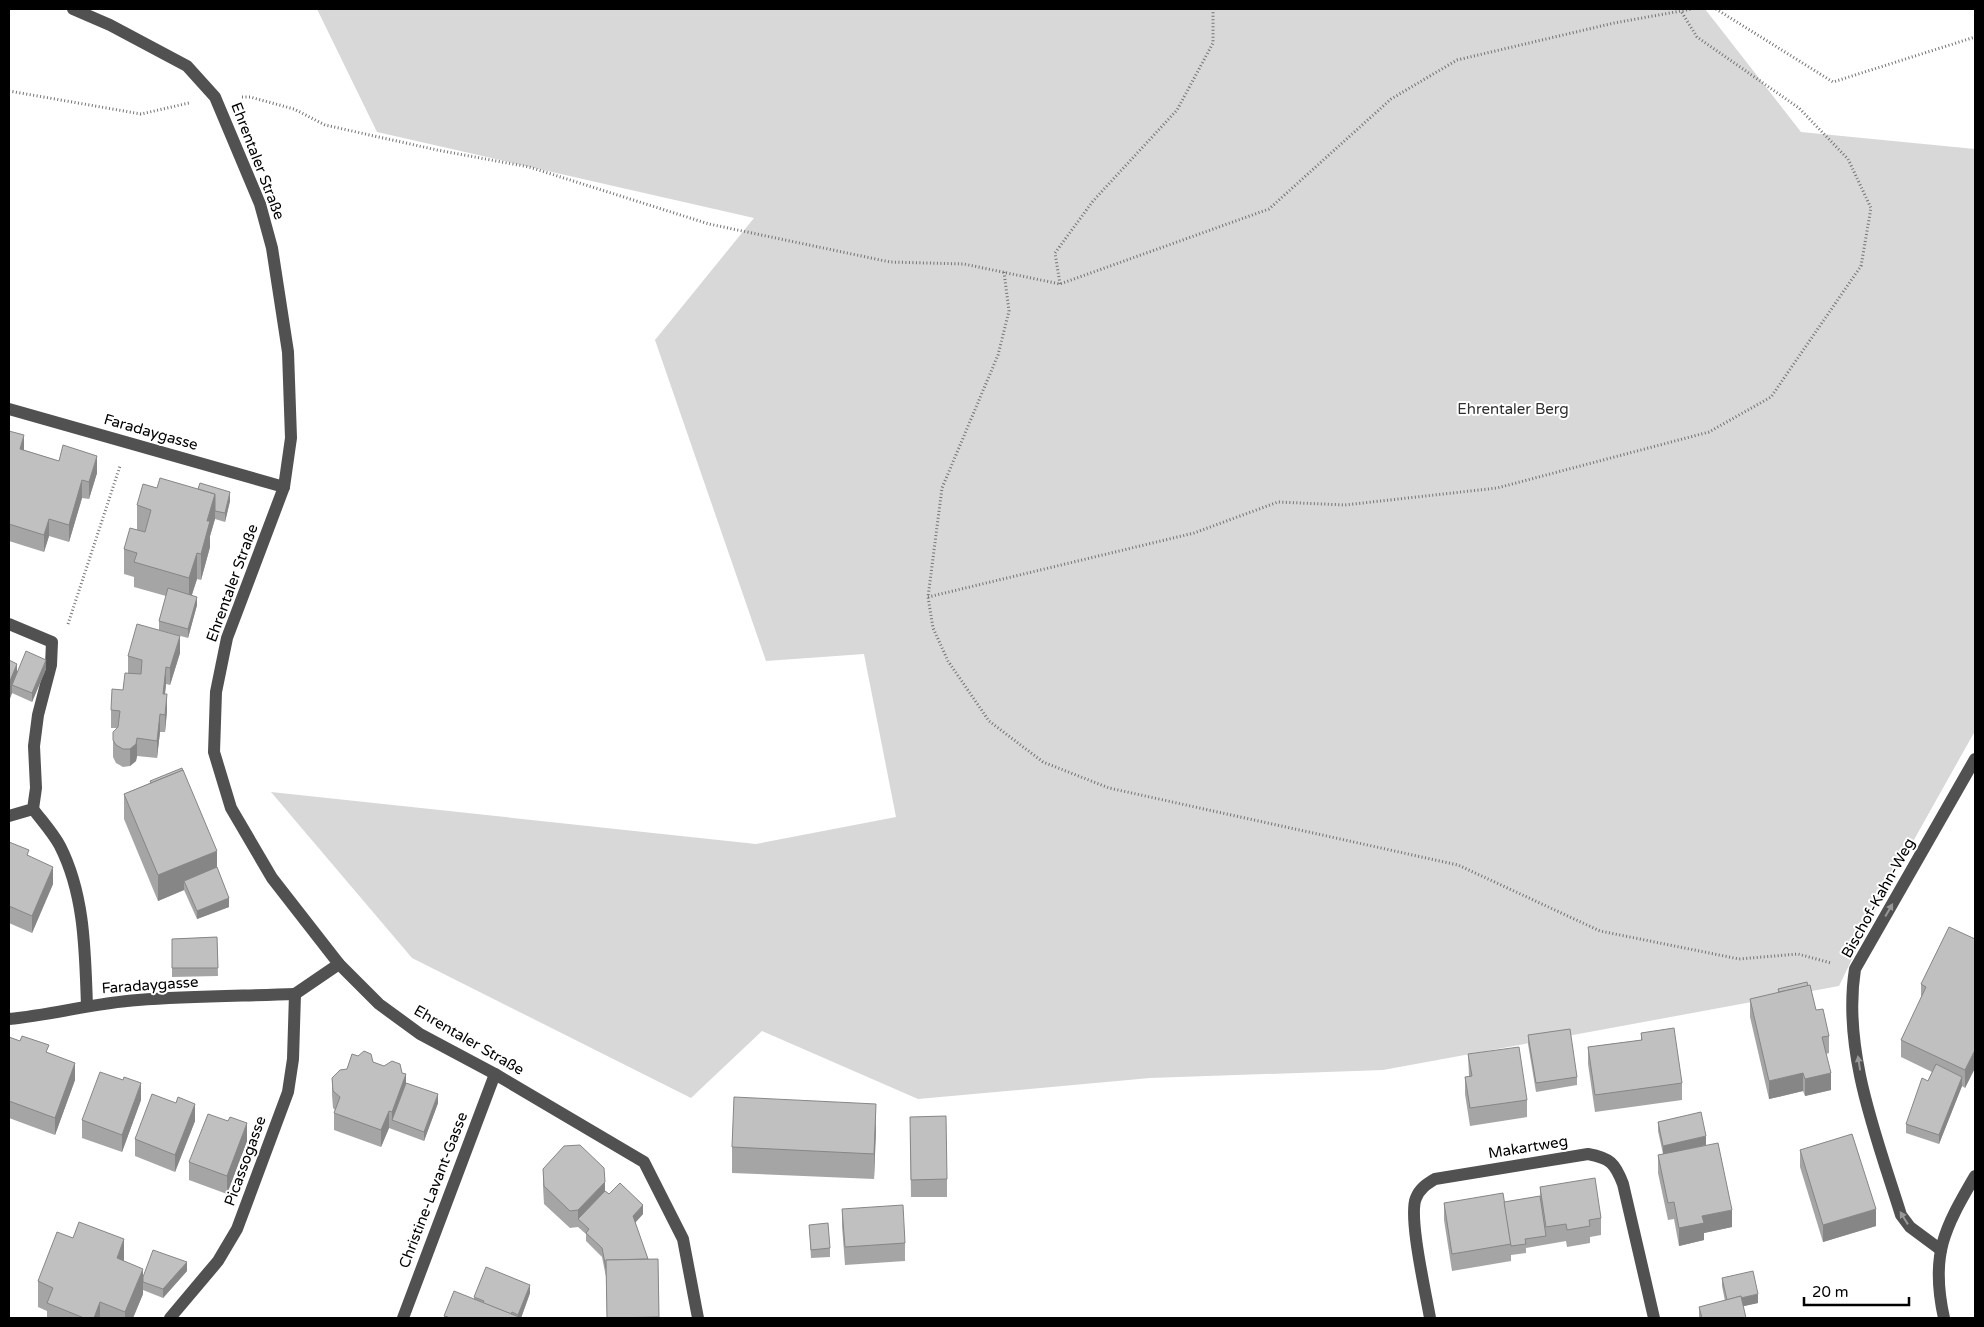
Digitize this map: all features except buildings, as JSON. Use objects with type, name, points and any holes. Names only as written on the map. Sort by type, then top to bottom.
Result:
[{"type":"street","name":"Ehrentaler Straße","points":[[73,9],[110,25],[187,66],[215,97],[260,204],[272,248],[288,352],[291,438],[284,486],[227,638],[216,692],[214,752],[231,808],[272,878],[339,964],[379,1004],[420,1034],[494,1074],[644,1162],[683,1238],[698,1318]]},
{"type":"street","name":"Faradaygasse","points":[[9,409],[284,486]]},
{"type":"street","points":[[9,624],[52,642],[51,665],[38,715],[34,746],[36,788],[33,809],[60,846],[75,888],[84,932],[87,1006]]},
{"type":"street","name":"Bischof-Kahn-Weg","points":[[1940,1250],[1910,1228],[1901,1215],[1863,1091],[1856,1047],[1852,989],[1856,969],[1975,759]]},
{"type":"street","points":[[9,816],[33,809]]},
{"type":"street","points":[[295,994],[339,964]]},
{"type":"street","name":"Faradaygasse","points":[[9,1020],[44,1016],[87,1006],[137,1000],[295,994]]},
{"type":"street","name":"Picassogasse","points":[[170,1318],[218,1261],[237,1229],[288,1092],[293,1059],[295,994]]},
{"type":"street","name":"Christine-Lavant-Gasse","points":[[403,1318],[494,1074]]},
{"type":"street","name":"Makartweg","points":[[1430,1318],[1413,1217],[1415,1199],[1422,1188],[1435,1178],[1588,1154],[1604,1157],[1616,1166],[1620,1175],[1654,1318]]},
{"type":"street","points":[[1944,1318],[1938,1271],[1940,1250],[1946,1228],[1975,1176]]},
{"type":"path","points":[[1060,284],[1055,253],[1093,200],[1177,110],[1213,43],[1213,9]]},
{"type":"path","points":[[9,91],[141,114],[215,97],[250,97],[294,109],[325,125],[437,150],[529,167],[709,224],[890,262],[964,264],[1060,284],[1269,209],[1391,99],[1457,60],[1614,23],[1692,9]]},
{"type":"path","points":[[1716,9],[1833,82],[1975,37]]},
{"type":"path","points":[[928,597],[1194,533],[1278,502],[1345,505],[1497,488],[1709,432],[1771,397],[1861,266],[1871,208],[1848,159],[1836,146],[1798,108],[1698,38],[1681,11]]},
{"type":"path","points":[[1004,272],[1009,311],[998,355],[942,488],[928,597],[932,628],[948,661],[989,721],[1043,762],[1109,788],[1458,865],[1600,931],[1739,959],[1798,954],[1856,969]]},
{"type":"path","points":[[52,642],[66,632],[128,442]]},
{"type":"green space","name":"Ehrentaler Berg","points":[[317,9],[1705,9],[1801,132],[1975,149],[1975,731],[1883,895],[1839,986],[1383,1070],[1150,1078],[918,1099],[762,1031],[691,1098],[412,958],[271,792],[756,844],[896,817],[864,654],[766,661],[655,340],[754,218],[377,132]]}]
